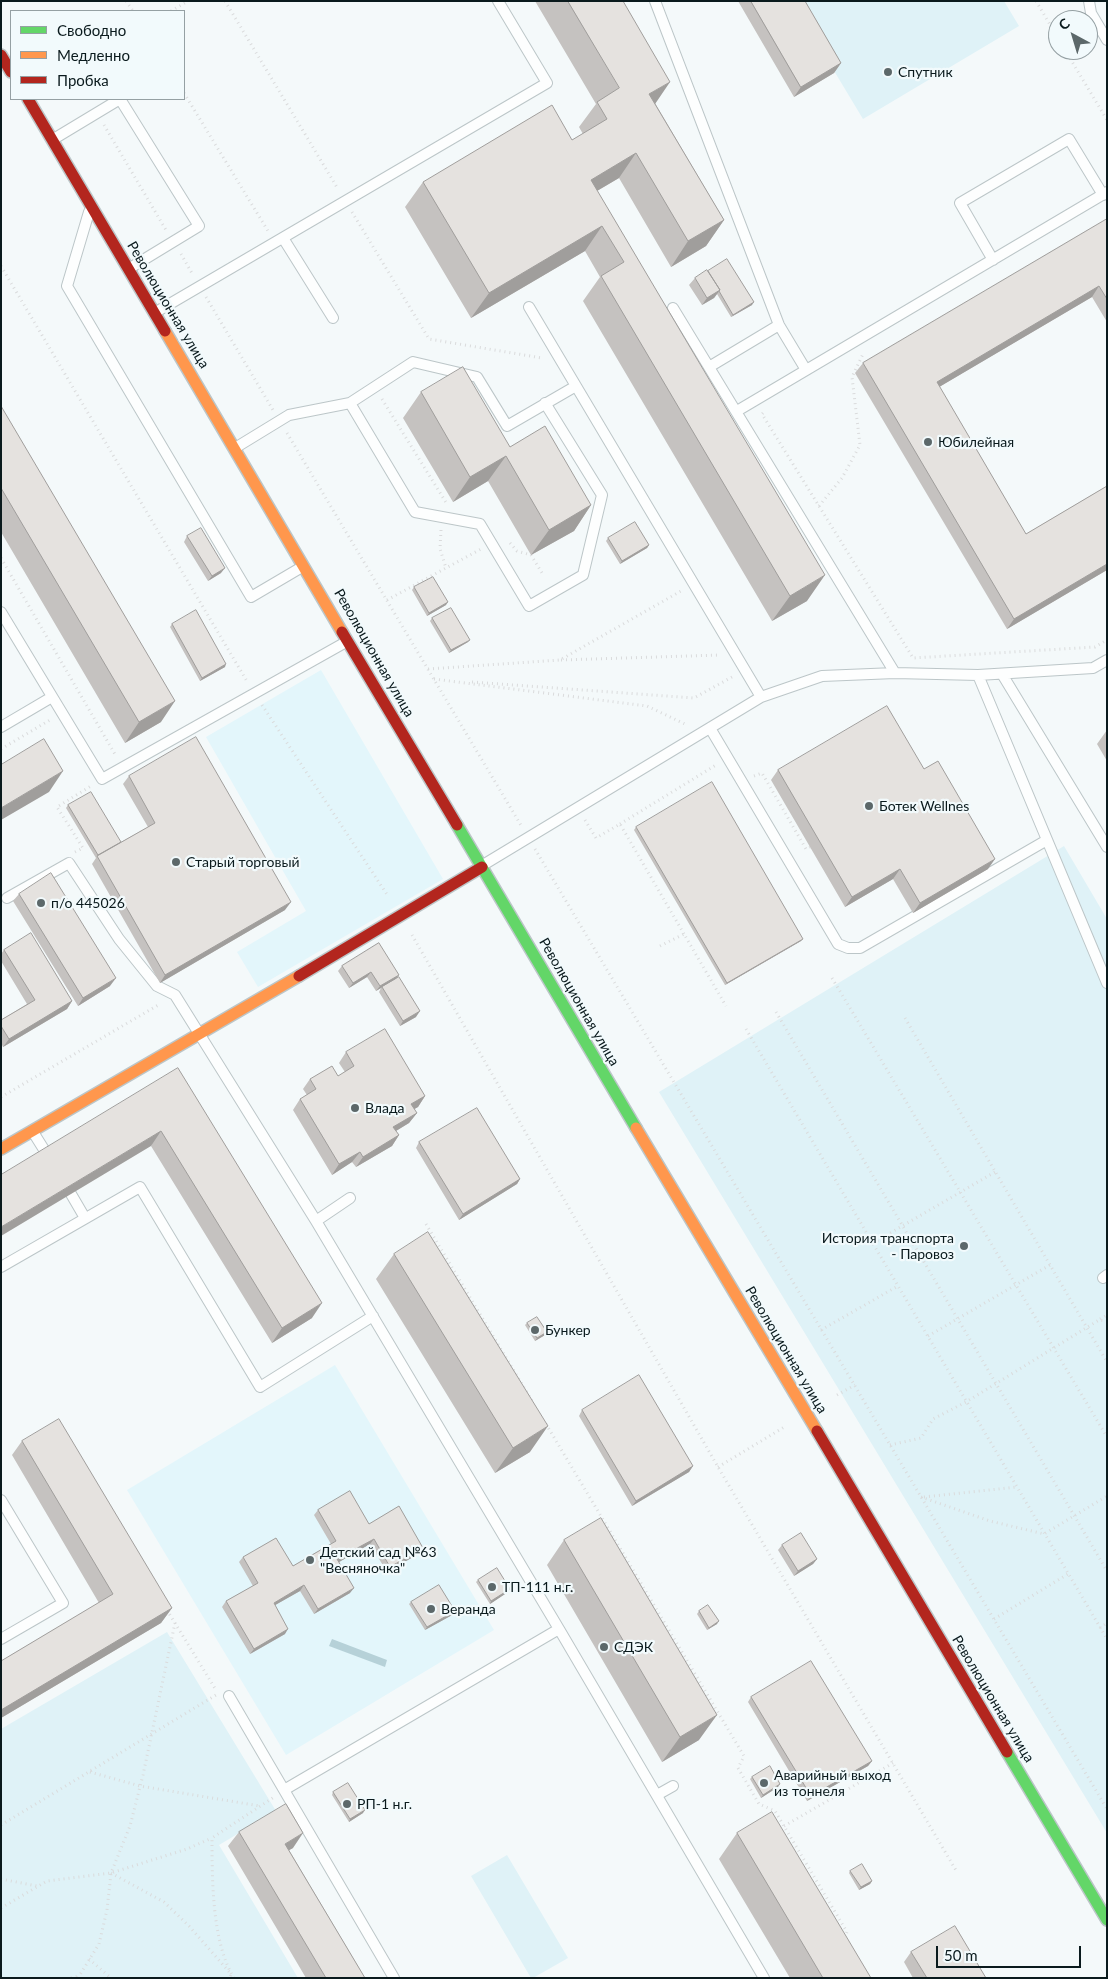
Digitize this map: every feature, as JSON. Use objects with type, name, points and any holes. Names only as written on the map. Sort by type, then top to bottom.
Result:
[{"type":"main road","points":[[1,55],[10,70]]},
{"type":"main road","name":"Революционная улица","points":[[29,100],[1107,1920]]},
{"type":"main road","points":[[1,1150],[200,1035],[482,867]]},
{"type":"lane","points":[[155,312],[547,83],[498,1]]},
{"type":"lane","points":[[655,1],[779,325],[806,370]]},
{"type":"lane","points":[[1089,1],[1091,13],[1107,40]]},
{"type":"lane","points":[[52,140],[118,100]]},
{"type":"lane","points":[[121,100],[199,226],[129,269]]},
{"type":"lane","points":[[737,411],[1105,194],[1069,139],[960,203],[993,260]]},
{"type":"lane","points":[[91,206],[67,286],[251,597],[305,565]]},
{"type":"lane","points":[[279,240],[333,318]]},
{"type":"lane","points":[[529,307],[761,697]]},
{"type":"lane","points":[[673,308],[895,673]]},
{"type":"lane","points":[[709,367],[779,325]]},
{"type":"lane","points":[[235,448],[289,415],[350,403],[413,362],[477,377],[507,426],[576,386]]},
{"type":"lane","points":[[350,403],[415,512],[480,524],[529,606],[583,575],[602,495],[545,404]]},
{"type":"lane","points":[[1,612],[102,780],[349,640]]},
{"type":"lane","points":[[482,867],[761,697],[822,676],[895,673],[1002,674],[1093,668],[1107,660]]},
{"type":"lane","points":[[1002,674],[1107,847]]},
{"type":"lane","points":[[978,675],[1107,983]]},
{"type":"lane","points":[[1,727],[52,697]]},
{"type":"lane","points":[[706,730],[838,944],[848,948],[860,948],[1047,840]]},
{"type":"lane","points":[[7,898],[69,863],[119,939],[158,986],[175,995],[316,1221],[764,1978]]},
{"type":"lane","points":[[33,1131],[48,1156]]},
{"type":"lane","points":[[1,1267],[140,1187],[260,1387],[372,1316]]},
{"type":"lane","points":[[71,1194],[86,1218]]},
{"type":"lane","points":[[316,1221],[350,1198]]},
{"type":"lane","points":[[1,1500],[63,1603],[1,1639]]},
{"type":"lane","points":[[284,1790],[559,1629]]},
{"type":"lane","points":[[229,1696],[394,1978]]},
{"type":"lane","points":[[657,1795],[673,1786]]},
{"type":"path","points":[[173,10],[188,1]]},
{"type":"path","points":[[225,1],[428,339],[560,360]]},
{"type":"path","points":[[1036,1],[1048,21]]},
{"type":"path","points":[[1071,60],[1107,120]]},
{"type":"path","points":[[185,95],[279,240]]},
{"type":"path","points":[[96,112],[1107,1809]]},
{"type":"path","points":[[1,266],[254,693],[401,916],[718,1467],[957,1872]]},
{"type":"path","points":[[854,358],[871,348]]},
{"type":"path","points":[[819,506],[842,478],[860,445],[852,376],[863,353]]},
{"type":"path","points":[[375,387],[448,506],[440,536],[440,550],[446,568]]},
{"type":"path","points":[[770,409],[762,414],[913,658],[1095,647],[1107,640]]},
{"type":"path","points":[[387,600],[504,536],[517,551],[532,555],[542,573]]},
{"type":"path","points":[[1,558],[123,768]]},
{"type":"path","points":[[560,660],[694,584]]},
{"type":"path","points":[[428,669],[560,660],[736,655]]},
{"type":"path","points":[[434,679],[694,698],[745,670]]},
{"type":"path","points":[[434,679],[647,706],[706,730]]},
{"type":"path","points":[[1,749],[62,713]]},
{"type":"path","points":[[596,838],[721,762]]},
{"type":"path","points":[[83,848],[57,807],[102,780]]},
{"type":"path","points":[[620,824],[726,1006]]},
{"type":"path","points":[[660,946],[684,934]]},
{"type":"path","points":[[832,978],[1107,1437]]},
{"type":"path","points":[[1,1097],[175,995]]},
{"type":"path","points":[[776,1012],[1107,1571]]},
{"type":"path","points":[[905,1018],[1107,1362]]},
{"type":"path","points":[[746,1029],[1107,1640]]},
{"type":"path","points":[[873,1243],[995,1172]]},
{"type":"path","points":[[426,1224],[537,1410]]},
{"type":"path","points":[[928,1336],[1050,1264]]},
{"type":"path","points":[[822,1330],[898,1286]]},
{"type":"path","points":[[890,1445],[921,1438],[934,1419],[966,1402],[994,1382],[1107,1315]]},
{"type":"path","points":[[1099,1320],[1107,1321]]},
{"type":"path","points":[[837,1395],[854,1385]]},
{"type":"path","points":[[542,1418],[744,1756],[738,1768],[759,1804],[775,1811],[847,1932],[844,1940]]},
{"type":"path","points":[[718,1467],[792,1423]]},
{"type":"path","points":[[921,1498],[1016,1487]]},
{"type":"path","points":[[921,1498],[990,1521],[1044,1534],[1107,1496]]},
{"type":"path","points":[[994,1619],[1068,1574]]},
{"type":"path","points":[[1,1825],[218,1694],[165,1606]]},
{"type":"path","points":[[71,1978],[79,1977],[99,1944],[107,1910],[111,1873],[130,1826],[175,1623]]},
{"type":"path","points":[[1100,1628],[1107,1623]]},
{"type":"path","points":[[784,1826],[894,1763]]},
{"type":"path","points":[[89,1772],[140,1786],[261,1806]]},
{"type":"path","points":[[1,1908],[47,1881],[111,1873],[186,1849],[212,1838],[284,1790]]},
{"type":"path","points":[[212,1838],[212,1888],[219,1935],[232,1976]]},
{"type":"path","points":[[111,1873],[164,1902],[189,1926],[232,1976]]},
{"type":"path","points":[[1,1879],[39,1886]]},
{"type":"path","points":[[90,1959],[111,1978]]},
{"type":"shaded area","name":"Спутник","points":[[792,1],[1004,1],[1019,26],[863,119]]},
{"type":"shaded area","points":[[321,670],[443,879],[258,987],[237,952],[306,911],[206,737]]},
{"type":"shaded area","points":[[1064,846],[1107,919],[1107,1833],[659,1092]]},
{"type":"shaded area","name":"Детский сад №63 \"Весняночка\"","points":[[335,1365],[494,1630],[286,1755],[127,1490]]},
{"type":"shaded area","points":[[167,1632],[276,1811],[219,1845],[298,1978],[1,1978],[1,1729]]},
{"type":"shaded area","points":[[507,1855],[568,1958],[533,1978],[531,1978],[471,1876]]},
{"type":"water","points":[[332,1639],[387,1660],[385,1667],[329,1646]]},
{"type":"building","points":[[568,1],[623,1],[670,82],[649,94],[724,220],[688,241],[636,153],[591,180],[825,575],[790,596],[601,276],[624,262],[602,226],[489,293],[423,182],[552,105],[572,140],[607,119],[597,102],[619,88]]},
{"type":"building","points":[[751,1],[805,1],[841,63],[801,87]]},
{"type":"building","name":"Юбилейная","points":[[1107,219],[1107,299],[1099,286],[937,382],[1026,534],[1107,486],[1107,564],[1014,619],[863,363]]},
{"type":"building","points":[[727,259],[754,302],[733,315],[708,271]]},
{"type":"building","points":[[707,270],[720,290],[707,298],[695,278]]},
{"type":"building","points":[[463,367],[510,447],[545,426],[591,505],[549,530],[506,456],[470,477],[421,392]]},
{"type":"building","points":[[1,406],[175,701],[139,722],[1,488]]},
{"type":"building","points":[[635,522],[649,545],[622,561],[608,538]]},
{"type":"building","points":[[201,528],[225,568],[212,576],[187,536]]},
{"type":"building","points":[[433,577],[448,602],[429,613],[414,587]]},
{"type":"building","points":[[451,608],[470,640],[451,650],[432,618]]},
{"type":"building","points":[[196,610],[226,664],[202,678],[172,624]]},
{"type":"building","name":"Ботек Wellnes","points":[[887,706],[924,769],[938,761],[995,859],[920,903],[900,869],[852,897],[778,770]]},
{"type":"building","name":"Старый торговый","points":[[196,737],[291,902],[165,975],[97,856],[155,823],[129,776]]},
{"type":"building","points":[[44,739],[63,771],[1,808],[1,765]]},
{"type":"building","points":[[712,782],[803,939],[727,983],[636,827]]},
{"type":"building","points":[[91,792],[121,842],[98,855],[68,805]]},
{"type":"building","points":[[51,873],[116,978],[83,998],[19,894]]},
{"type":"building","points":[[31,933],[72,1001],[9,1039],[1,1026],[1,1020],[35,1000],[4,950]]},
{"type":"building","points":[[379,943],[399,975],[380,986],[371,972],[353,983],[342,966]]},
{"type":"building","points":[[399,977],[420,1011],[403,1021],[382,987]]},
{"type":"building","name":"Влада","points":[[385,1029],[425,1096],[411,1104],[417,1113],[393,1127],[399,1135],[363,1157],[360,1152],[339,1164],[300,1099],[316,1089],[310,1079],[332,1066],[338,1076],[354,1066],[346,1052]]},
{"type":"building","points":[[178,1068],[322,1303],[282,1328],[161,1131],[1,1227],[1,1175]]},
{"type":"building","points":[[477,1108],[520,1179],[463,1214],[419,1142]]},
{"type":"building","points":[[428,1232],[548,1426],[513,1448],[394,1254]]},
{"type":"building","name":"Бункер","points":[[537,1317],[547,1332],[537,1338],[527,1323]]},
{"type":"building","points":[[639,1375],[693,1466],[636,1501],[582,1410]]},
{"type":"building","points":[[59,1419],[172,1608],[1,1710],[1,1661],[113,1594],[22,1441]]},
{"type":"building","points":[[350,1491],[369,1524],[399,1506],[423,1548],[390,1567],[374,1539],[337,1559],[354,1588],[318,1609],[304,1585],[274,1603],[288,1629],[254,1649],[226,1601],[258,1583],[243,1557],[276,1538],[293,1566],[336,1541],[318,1510]]},
{"type":"building","points":[[601,1518],[717,1715],[680,1737],[564,1540]]},
{"type":"building","points":[[801,1533],[817,1559],[798,1571],[782,1545]]},
{"type":"building","name":"ТП-111 н.г.","points":[[497,1568],[510,1589],[491,1601],[478,1580]]},
{"type":"building","name":"Веранда","points":[[439,1585],[455,1611],[427,1627],[411,1602]]},
{"type":"building","points":[[708,1605],[719,1621],[709,1628],[699,1611]]},
{"type":"building","points":[[811,1661],[872,1761],[811,1796],[751,1697]]},
{"type":"building","name":"Аварийный выход из тоннеля","points":[[770,1766],[780,1784],[763,1795],[752,1777]]},
{"type":"building","name":"РП-1 н.г.","points":[[348,1783],[365,1810],[350,1819],[333,1792]]},
{"type":"building","points":[[286,1804],[303,1833],[285,1844],[365,1978],[326,1978],[239,1832]]},
{"type":"building","points":[[772,1812],[871,1978],[823,1978],[737,1833]]},
{"type":"building","points":[[862,1864],[872,1881],[861,1887],[850,1871]]},
{"type":"building","points":[[955,1926],[986,1978],[927,1978],[911,1952]]},
{"type":"traffic: fast","points":[[457,825],[636,1128]]},
{"type":"traffic: fast","points":[[1007,1752],[1107,1920]]},
{"type":"traffic: slow","points":[[165,331],[342,632]]},
{"type":"traffic: slow","points":[[1,1149],[299,976]]},
{"type":"traffic: slow","points":[[636,1128],[817,1431]]},
{"type":"traffic: jam","points":[[1,55],[10,70]]},
{"type":"traffic: jam","points":[[29,100],[165,331]]},
{"type":"traffic: jam","points":[[342,632],[457,825]]},
{"type":"traffic: jam","points":[[299,976],[482,867]]},
{"type":"traffic: jam","points":[[817,1431],[1007,1752]]},
{"type":"place","name":"Спутник","points":[[888,72]]},
{"type":"place","name":"Юбилейная","points":[[928,442]]},
{"type":"place","name":"Ботек Wellnes","points":[[869,806]]},
{"type":"place","name":"Старый торговый","points":[[176,862]]},
{"type":"place","name":"п/о 445026","points":[[41,903]]},
{"type":"place","name":"Влада","points":[[355,1108]]},
{"type":"place","name":"История транспорта - Паровоз","points":[[964,1246]]},
{"type":"place","name":"Бункер","points":[[535,1330]]},
{"type":"place","name":"Детский сад №63 \"Весняночка\"","points":[[310,1560]]},
{"type":"place","name":"ТП-111 н.г.","points":[[492,1587]]},
{"type":"place","name":"Веранда","points":[[431,1609]]},
{"type":"place","name":"СДЭК","points":[[604,1647]]},
{"type":"place","name":"Аварийный выход из тоннеля","points":[[764,1783]]},
{"type":"place","name":"РП-1 н.г.","points":[[347,1804]]}]
